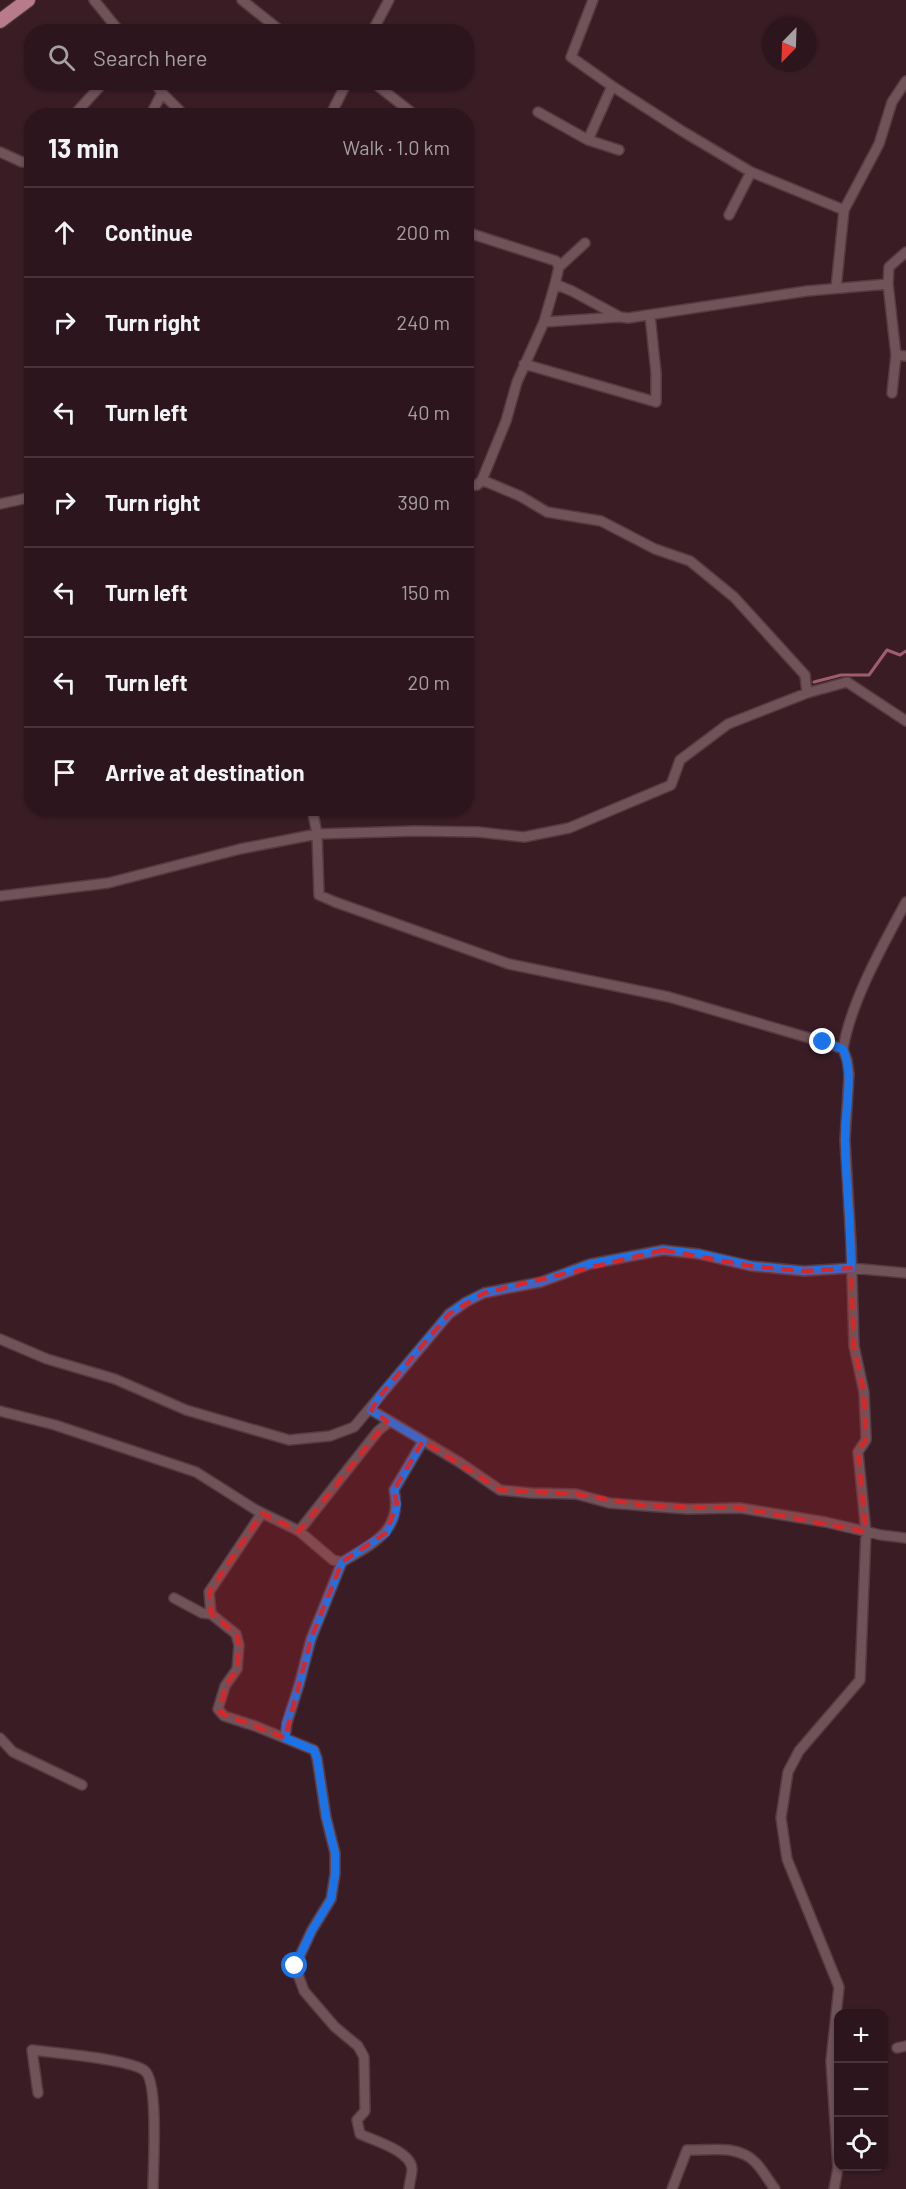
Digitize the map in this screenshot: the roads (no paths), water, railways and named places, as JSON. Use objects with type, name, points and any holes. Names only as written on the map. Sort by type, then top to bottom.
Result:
[{"type":"main road","points":[[0,21],[28,0]]},
{"type":"street","points":[[94,0],[114,24]]},
{"type":"street","points":[[242,0],[272,24]]},
{"type":"street","points":[[376,24],[388,0]]},
{"type":"street","points":[[593,0],[571,57],[682,131],[751,172],[844,210]]},
{"type":"street","points":[[836,288],[844,210],[879,144],[892,102],[906,81]]},
{"type":"street","points":[[588,140],[612,86]]},
{"type":"street","points":[[80,108],[97,90]]},
{"type":"street","points":[[160,90],[177,108]]},
{"type":"street","points":[[334,108],[343,90]]},
{"type":"street","points":[[383,90],[406,108]]},
{"type":"street","points":[[154,108],[162,93]]},
{"type":"street","points":[[538,112],[588,140],[619,150]]},
{"type":"street","points":[[0,152],[24,162]]},
{"type":"street","points":[[729,215],[751,172]]},
{"type":"street","points":[[474,235],[556,261],[559,267]]},
{"type":"street","points":[[474,485],[482,480],[506,421],[517,382],[544,322],[559,267],[585,243]]},
{"type":"street","points":[[892,393],[901,355],[888,284],[889,267],[906,252]]},
{"type":"street","points":[[555,284],[620,317]]},
{"type":"street","points":[[544,322],[628,318],[836,288],[888,284]]},
{"type":"street","points":[[524,364],[656,402],[656,372],[650,315]]},
{"type":"street","points":[[482,480],[520,496],[548,512],[601,521],[655,549],[690,561],[734,597],[805,675],[807,693]]},
{"type":"street","points":[[0,504],[24,499]]},
{"type":"street","points":[[0,896],[108,884],[240,849],[317,834],[427,831],[478,832],[524,837],[568,828],[671,785],[680,760],[728,724],[807,693],[847,682],[906,721]]},
{"type":"street","points":[[314,816],[317,834],[319,895],[509,964],[669,997],[843,1049]]},
{"type":"street","points":[[834,2189],[838,2168],[831,2061],[838,1987],[787,1859],[781,1818],[788,1772],[799,1751],[860,1680],[866,1532],[858,1450],[866,1440],[864,1392],[854,1346],[851,1244],[844,1140],[849,1074],[843,1049],[845,1035],[856,1006],[881,949],[906,902]]},
{"type":"street","points":[[0,1339],[47,1359],[115,1379],[186,1410],[289,1440],[330,1436],[354,1427],[371,1410],[383,1392],[449,1314],[466,1302],[484,1293],[541,1282],[590,1264],[663,1250],[699,1254],[762,1267],[804,1271],[851,1268],[906,1273]]},
{"type":"street","points":[[371,1410],[459,1462],[500,1490],[531,1494],[576,1494],[609,1503],[646,1506],[688,1509],[740,1508],[906,1538]]},
{"type":"street","points":[[0,1411],[55,1425],[196,1472],[262,1513],[299,1531],[333,1560],[342,1562]]},
{"type":"street","points":[[299,1531],[378,1431],[390,1421]]},
{"type":"street","points":[[285,1738],[286,1723],[311,1639],[342,1562],[386,1533],[394,1517],[397,1504],[394,1490],[423,1441]]},
{"type":"street","points":[[211,1614],[209,1592],[262,1513]]},
{"type":"street","points":[[174,1598],[202,1613],[211,1614],[236,1634],[239,1645],[237,1669],[225,1686],[218,1709],[220,1713],[314,1750],[335,1853],[335,1874],[331,1899],[312,1930],[295,1966],[304,1991],[335,2026],[358,2046],[364,2057],[365,2111],[357,2120],[360,2134],[402,2153],[410,2162],[412,2170],[409,2189]]},
{"type":"street","points":[[0,1738],[14,1752],[82,1785]]},
{"type":"street","points":[[38,2094],[32,2050],[125,2063],[144,2071],[150,2079],[153,2100],[153,2189]]},
{"type":"street","points":[[672,2189],[687,2150],[729,2150],[742,2153],[756,2163],[775,2189]]},
{"type":"waterway","points":[[814,682],[841,675],[869,675],[887,650],[900,655],[906,651]]}]
